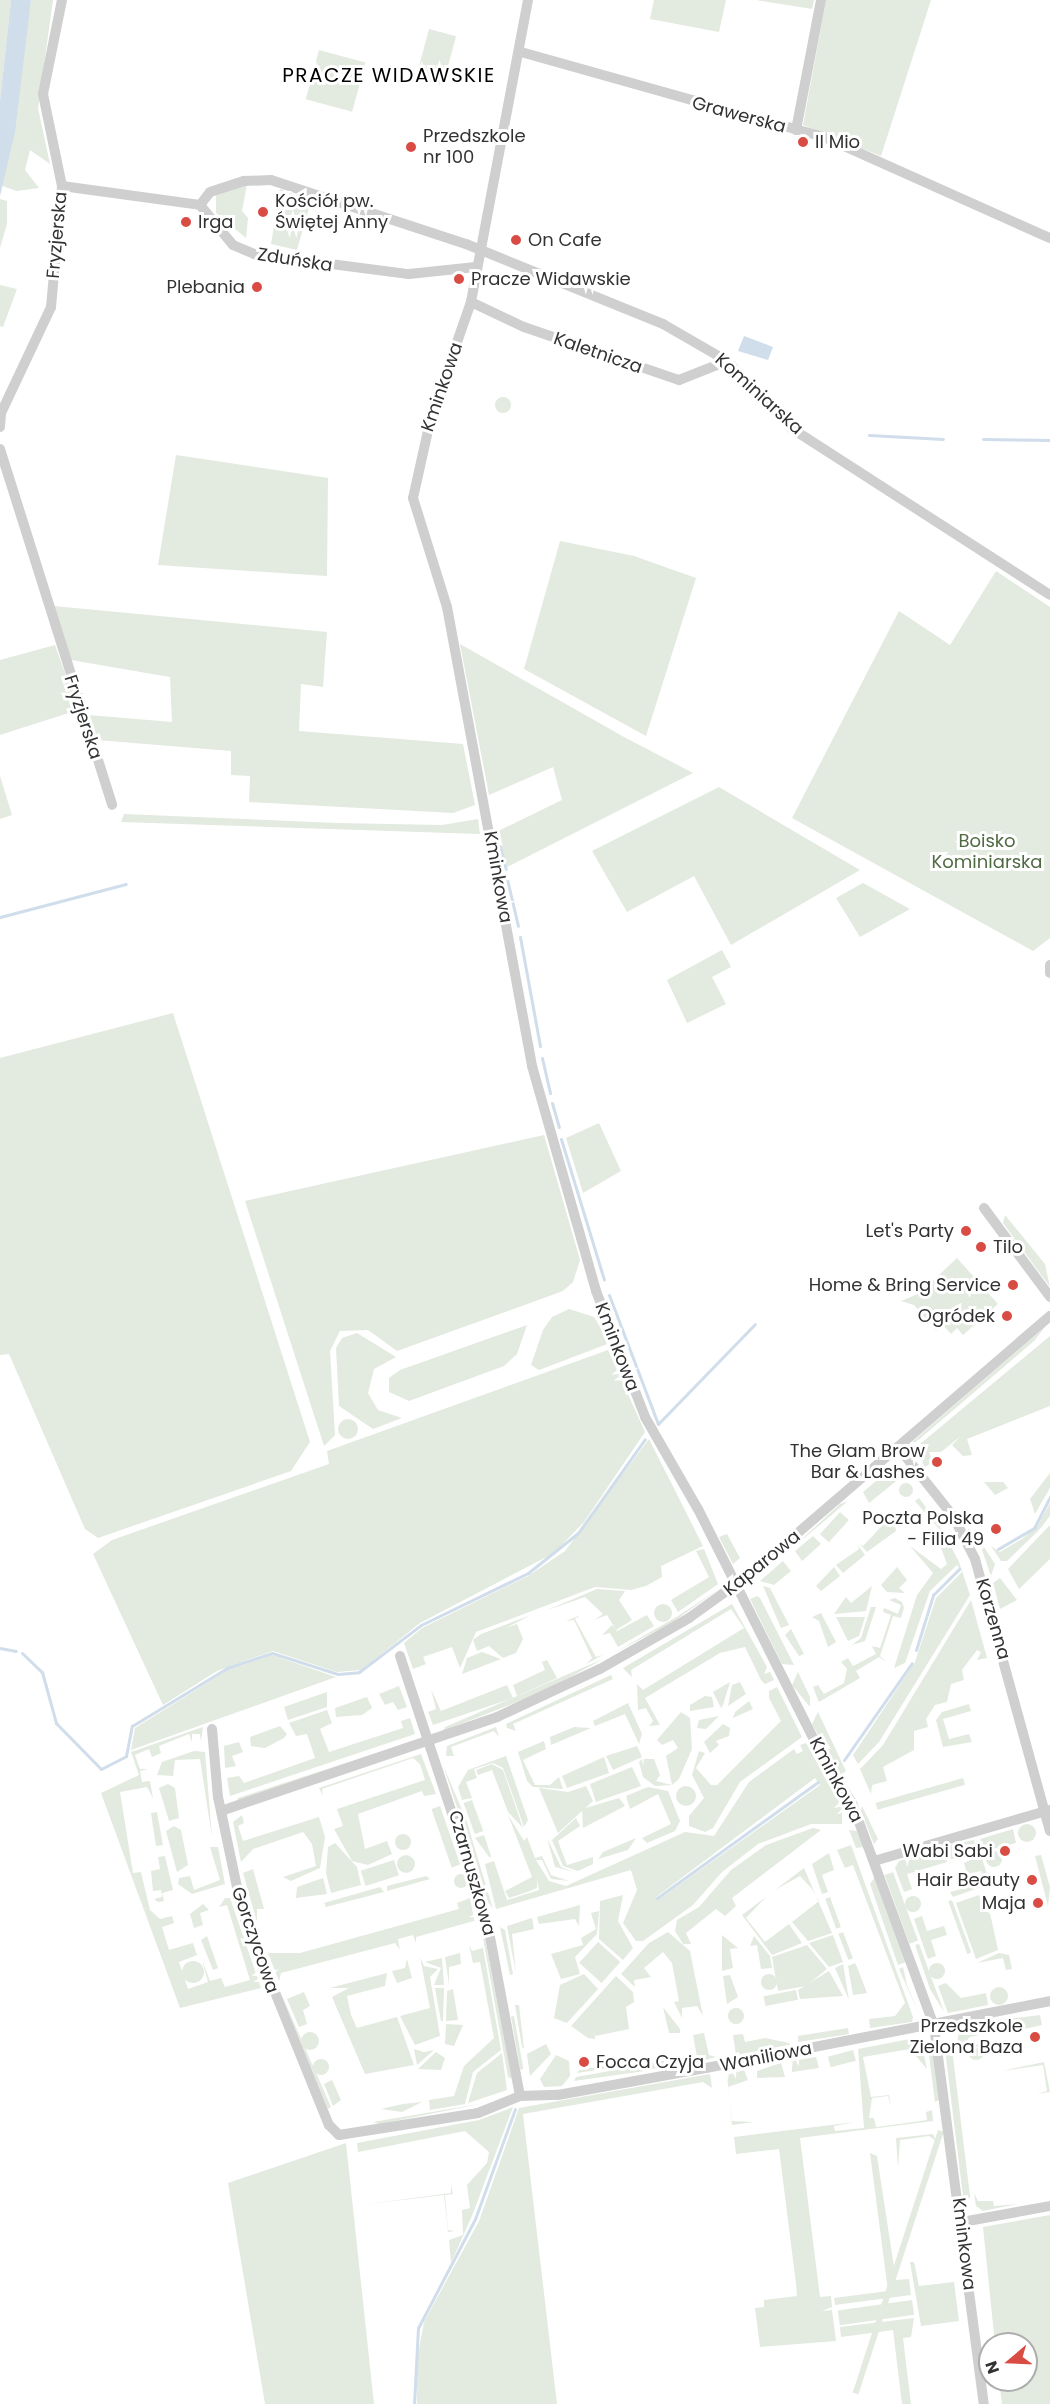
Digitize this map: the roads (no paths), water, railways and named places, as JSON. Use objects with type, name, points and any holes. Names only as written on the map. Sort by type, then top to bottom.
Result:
[{"type":"street","name":"Fryzjerska","points":[[0,427],[1,413],[48,319],[62,186],[43,94],[62,0]]},
{"type":"street","name":"Kminkowa","points":[[528,0],[521,52],[476,267],[475,303],[428,426],[413,498],[447,607],[532,1066],[585,1261],[645,1418],[736,1585],[820,1752],[852,1803],[934,2026],[962,2222],[984,2404]]},
{"type":"street","points":[[796,130],[821,0]]},
{"type":"street","name":"Grawerska","points":[[521,52],[796,130],[853,149],[1050,238]]},
{"type":"street","name":"Kominiarska","points":[[200,205],[210,192],[244,181],[271,180],[479,250],[663,324],[727,361],[791,428],[1050,595]]},
{"type":"street","points":[[62,186],[200,205]]},
{"type":"street","name":"Zduńska","points":[[200,205],[233,245],[254,254],[409,274],[476,267]]},
{"type":"street","name":"Kaletnicza","points":[[475,303],[524,327],[680,380],[727,361]]},
{"type":"street","name":"Fryzjerska","points":[[0,455],[112,805]]},
{"type":"street","points":[[984,1208],[1050,1297]]},
{"type":"street","name":"Kaparowa","points":[[220,1811],[431,1741],[600,1669],[736,1585],[1050,1316]]},
{"type":"street","name":"Korzenna","points":[[898,1447],[953,1516],[975,1558],[1047,1811],[1050,1831]]},
{"type":"street","name":"Czarnuszkowa","points":[[400,1656],[431,1741],[486,1916],[520,2096]]},
{"type":"street","name":"Gorczycowa","points":[[212,1729],[220,1811],[256,1952],[329,2125],[342,2135]]},
{"type":"street","points":[[874,1861],[1047,1811]]},
{"type":"street","name":"Waniliowa","points":[[342,2135],[478,2113],[520,2096],[558,2095],[934,2026],[1050,2001]]},
{"type":"street","points":[[962,2222],[1050,2206]]},
{"type":"water","points":[[11,0],[31,0],[15,132],[0,196],[0,101]]},
{"type":"water","points":[[744,336],[773,347],[768,360],[738,351]]},
{"type":"waterway","points":[[869,435],[943,439]]},
{"type":"waterway","points":[[983,439],[1050,440]]},
{"type":"waterway","points":[[497,834],[506,869]]},
{"type":"waterway","points":[[507,879],[518,926]]},
{"type":"waterway","points":[[0,917],[126,884]]},
{"type":"waterway","points":[[520,937],[540,1046]]},
{"type":"waterway","points":[[542,1058],[550,1093]]},
{"type":"waterway","points":[[552,1103],[559,1127]]},
{"type":"waterway","points":[[561,1139],[604,1280]]},
{"type":"waterway","points":[[609,1295],[658,1424],[755,1324]]},
{"type":"waterway","points":[[22,1653],[42,1672],[56,1723],[101,1769],[126,1756],[132,1726],[227,1668],[272,1653],[338,1674],[359,1672],[421,1625],[528,1573],[578,1533],[645,1439]]},
{"type":"waterway","points":[[998,1549],[1034,1528],[1050,1497]]},
{"type":"waterway","points":[[916,1650],[933,1595],[959,1569]]},
{"type":"waterway","points":[[0,1648],[16,1651]]},
{"type":"waterway","points":[[844,1760],[912,1663]]},
{"type":"waterway","points":[[657,1898],[818,1782]]},
{"type":"waterway","points":[[414,2404],[418,2328],[475,2219],[515,2109]]},
{"type":"place","name":"Il Mio","points":[[803,142]]},
{"type":"place","name":"Przedszkole nr 100","points":[[411,147]]},
{"type":"place","name":"Kościół pw. Świętej Anny","points":[[263,212]]},
{"type":"place","name":"Irga","points":[[186,222]]},
{"type":"place","name":"On Cafe","points":[[516,240]]},
{"type":"place","name":"Pracze Widawskie","points":[[459,279]]},
{"type":"place","name":"Plebania","points":[[257,287]]},
{"type":"place","name":"Let's Party","points":[[966,1231]]},
{"type":"place","name":"Tilo","points":[[981,1247]]},
{"type":"place","name":"Home & Bring Service","points":[[1013,1285]]},
{"type":"place","name":"Ogródek","points":[[1007,1316]]},
{"type":"place","name":"The Glam Brow Bar & Lashes","points":[[937,1462]]},
{"type":"place","name":"Poczta Polska - Filia 49","points":[[996,1529]]},
{"type":"place","name":"Wabi Sabi","points":[[1005,1851]]},
{"type":"place","name":"Hair Beauty","points":[[1032,1880]]},
{"type":"place","name":"Maja","points":[[1038,1903]]},
{"type":"place","name":"Przedszkole Zielona Baza","points":[[1035,2037]]},
{"type":"place","name":"Focca Czyja","points":[[584,2062]]},
{"type":"district","name":"PRACZE WIDAWSKIE","points":[[389,75]]},
{"type":"park label","name":"Boisko Kominiarska","points":[[987,852]]}]
